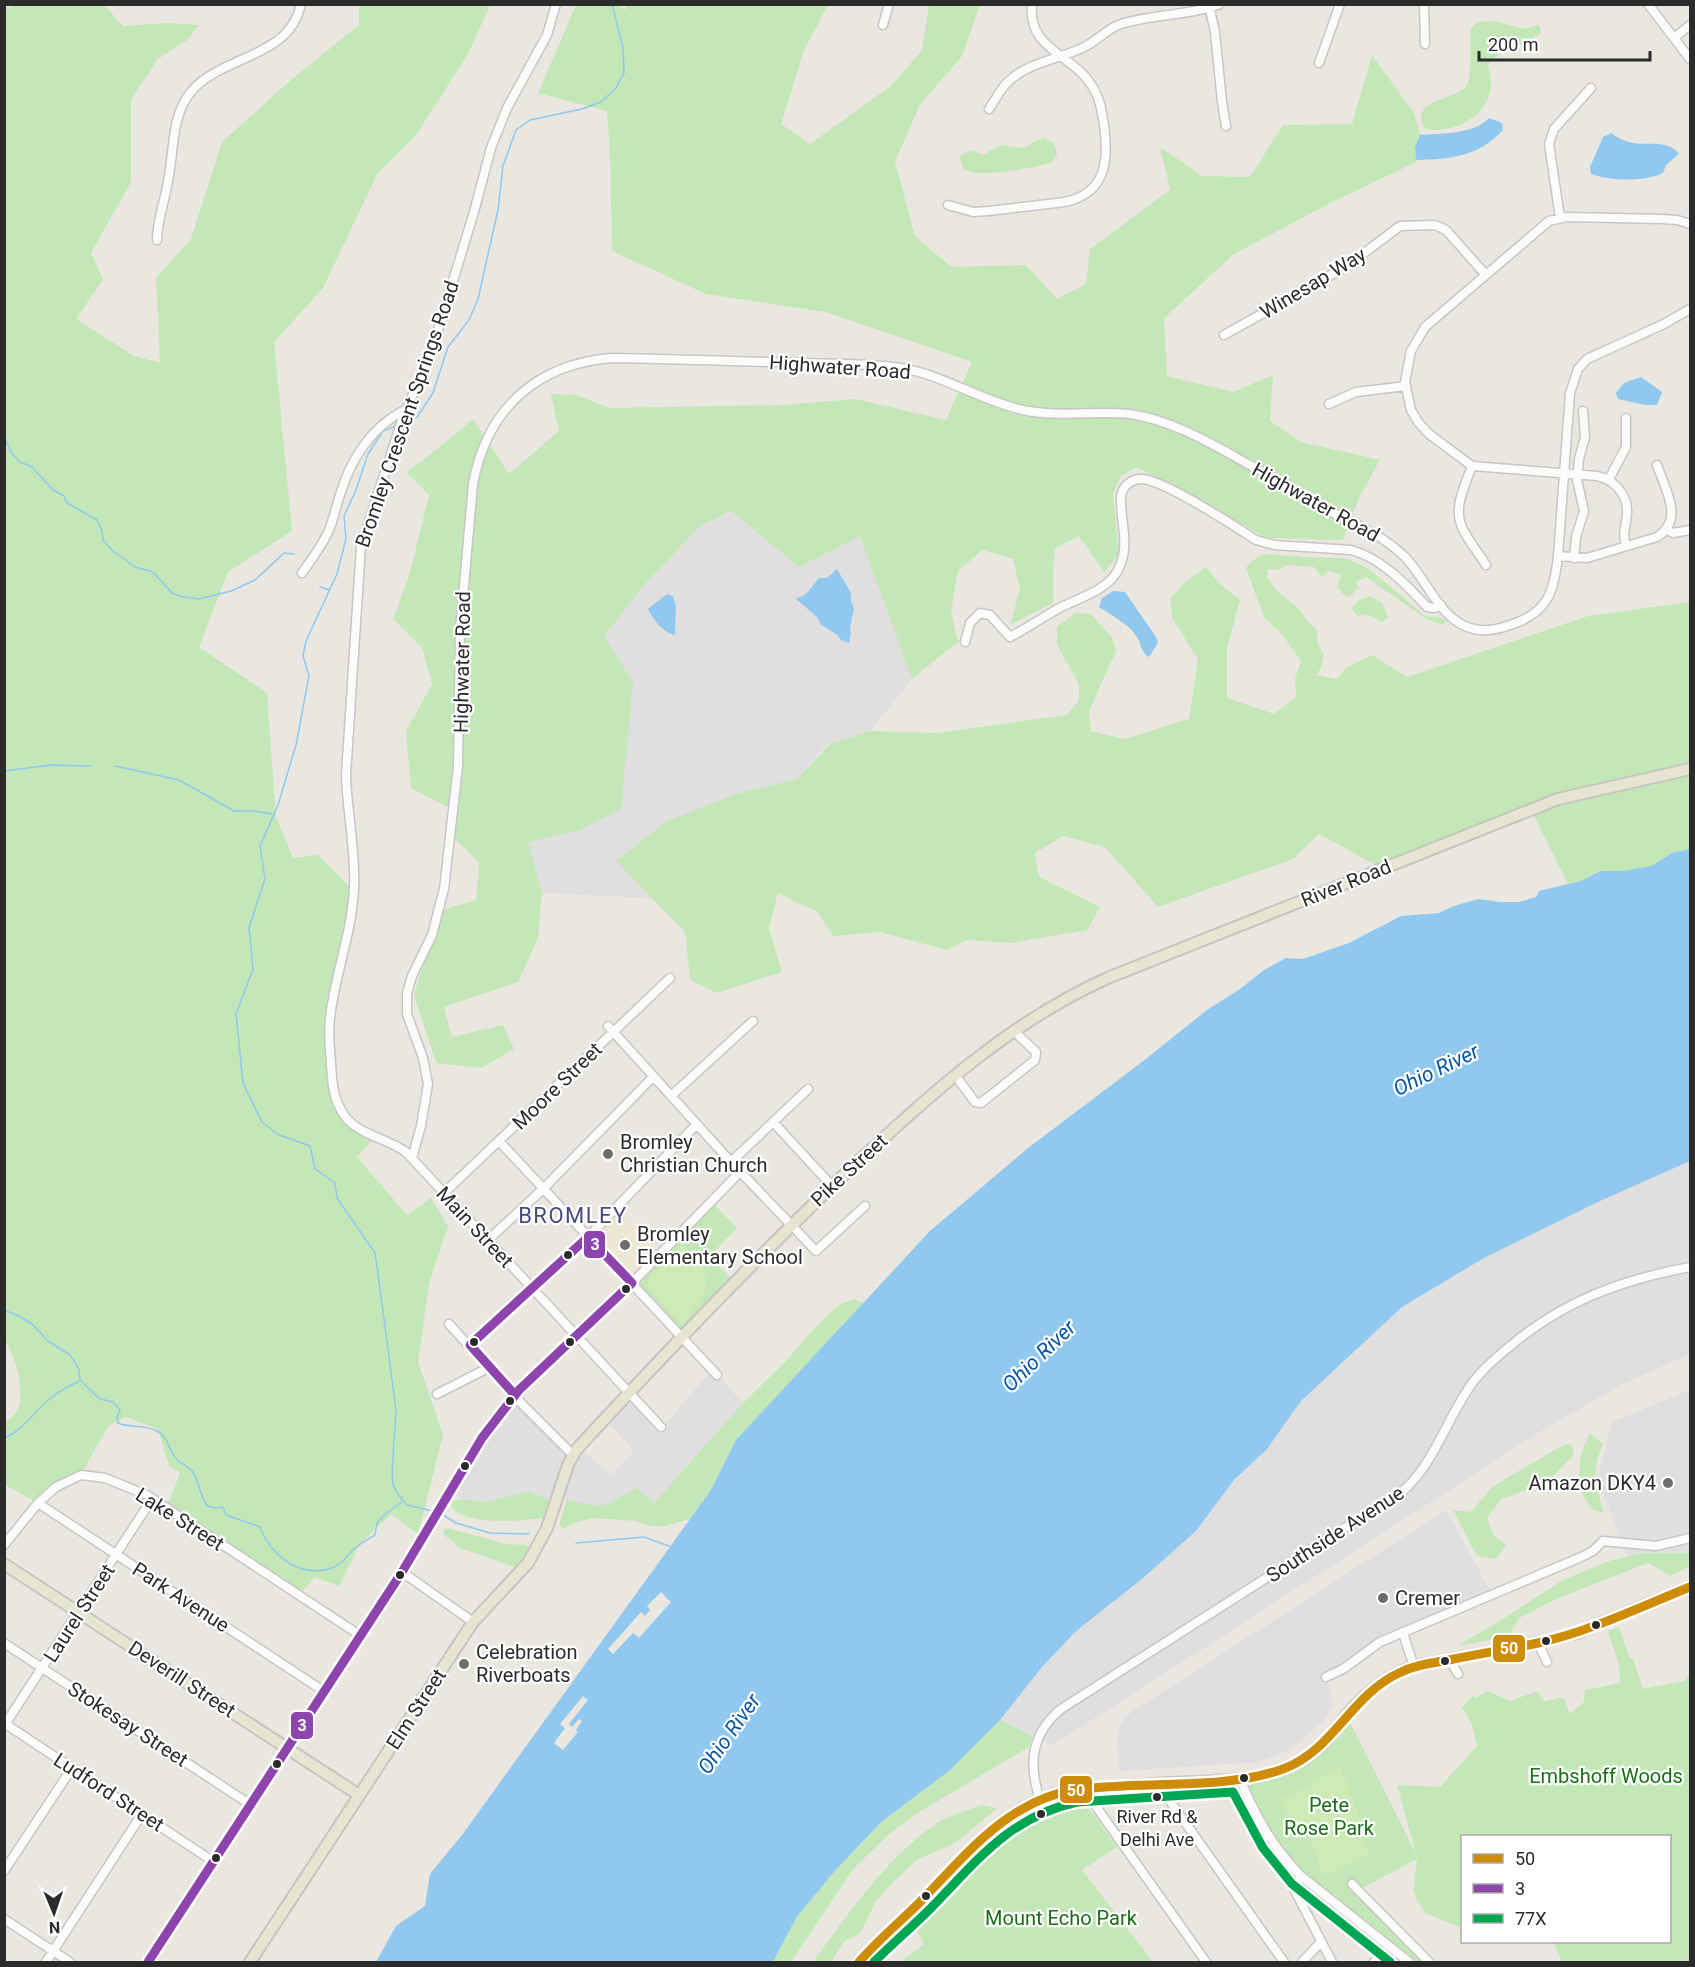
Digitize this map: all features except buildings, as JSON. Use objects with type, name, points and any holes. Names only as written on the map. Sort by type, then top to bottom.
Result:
[{"type":"main road","name":"River Road","points":[[1014,1031],[1049,1007],[1110,977],[1558,799],[1690,769]]},
{"type":"main road","name":"Pike Street","points":[[573,1455],[628,1393],[832,1186],[955,1075],[1014,1031]]},
{"type":"main road","name":"Elm Street","points":[[250,1962],[473,1622],[522,1572],[542,1541],[573,1455]]},
{"type":"main road","name":"Deverill Street","points":[[4,1564],[359,1795]]},
{"type":"main road","points":[[859,1962],[999,1823],[1053,1794],[1088,1789],[1240,1780],[1275,1773],[1320,1748],[1362,1698],[1387,1679],[1414,1667],[1538,1643],[1597,1626],[1690,1587]]},
{"type":"street","points":[[157,240],[157,227],[169,181],[177,119],[186,100],[208,77],[284,38],[297,18],[301,4]]},
{"type":"street","name":"Bromley Crescent Springs Road","points":[[412,1158],[400,1148],[353,1125],[335,1097],[332,1083],[329,1027],[354,891],[355,863],[346,796],[346,775],[361,546],[404,413],[431,353],[491,148],[502,118],[547,35],[556,4]]},
{"type":"street","points":[[884,25],[890,4]]},
{"type":"street","points":[[948,205],[973,212],[1065,202],[1082,196],[1098,180],[1105,166],[1107,153],[1101,108],[1092,85],[1083,74],[1040,38],[1032,20],[1032,4]]},
{"type":"street","points":[[989,110],[1003,87],[1019,73],[1051,59],[1063,57],[1118,25],[1220,4]]},
{"type":"street","points":[[1319,63],[1340,4]]},
{"type":"street","points":[[1424,4],[1425,44]]},
{"type":"street","points":[[1648,4],[1690,59]]},
{"type":"street","points":[[1209,6],[1215,32],[1226,126]]},
{"type":"street","points":[[1674,38],[1690,25]]},
{"type":"street","points":[[1560,218],[1549,144],[1554,129],[1592,88]]},
{"type":"street","points":[[1626,546],[1623,533],[1626,502],[1615,484],[1609,480],[1597,476],[1472,466],[1429,434],[1411,410],[1406,386],[1407,362],[1419,334],[1430,322],[1544,224],[1560,218],[1677,220],[1690,224]]},
{"type":"street","name":"Winesap Way","points":[[1224,335],[1347,266],[1400,226],[1435,225],[1446,230],[1485,274]]},
{"type":"street","name":"Highwater Road","points":[[412,1158],[421,1126],[428,1083],[423,1058],[408,1014],[407,993],[412,976],[432,935],[444,889],[460,746],[460,631],[473,484],[482,449],[499,417],[532,384],[550,374],[588,360],[612,358],[892,367],[919,372],[1022,410],[1043,414],[1130,414],[1149,418],[1194,436],[1248,464],[1314,503],[1377,534],[1407,558],[1441,605],[1456,621],[1476,630],[1495,629],[1523,620],[1537,612],[1549,598],[1556,578],[1570,393],[1578,369],[1587,359],[1664,324],[1690,309]]},
{"type":"street","points":[[1329,404],[1356,392],[1406,386]]},
{"type":"street","points":[[1574,558],[1576,537],[1584,511],[1577,474],[1585,437],[1583,411]]},
{"type":"street","points":[[302,573],[329,531],[351,465],[363,446],[394,415],[404,413]]},
{"type":"street","points":[[1609,480],[1626,447],[1626,418]]},
{"type":"street","points":[[1558,556],[1587,558],[1657,537],[1667,530],[1673,516],[1673,509],[1657,465]]},
{"type":"street","points":[[1472,466],[1459,505],[1459,517],[1464,533],[1486,565]]},
{"type":"street","points":[[965,642],[970,623],[980,613],[990,615],[1010,637],[1099,588],[1115,575],[1124,554],[1122,493],[1127,483],[1137,479],[1146,480],[1170,490],[1256,540],[1269,544],[1341,549],[1363,553],[1398,578],[1427,607],[1434,608],[1441,605]]},
{"type":"street","points":[[1667,530],[1673,532],[1690,530]]},
{"type":"street","name":"Moore Street","points":[[444,1193],[610,1029],[670,978]]},
{"type":"street","points":[[671,1096],[753,1021]]},
{"type":"street","points":[[610,1029],[740,1172],[816,1251],[865,1206]]},
{"type":"street","points":[[955,1075],[975,1102],[981,1103],[1037,1057],[1036,1052],[1014,1031]]},
{"type":"street","points":[[488,1240],[543,1189],[653,1077]]},
{"type":"street","points":[[731,1161],[808,1089]]},
{"type":"street","points":[[773,1122],[832,1186]]},
{"type":"street","points":[[470,1346],[588,1237],[697,1124]]},
{"type":"street","points":[[499,1141],[717,1375]]},
{"type":"street","name":"Main Street","points":[[412,1158],[661,1427]]},
{"type":"street","points":[[148,1962],[402,1572],[475,1449],[515,1395],[632,1283],[740,1172]]},
{"type":"street","name":"Southside Avenue","points":[[1040,1800],[1034,1782],[1033,1755],[1043,1729],[1061,1709],[1404,1490],[1418,1475],[1464,1394],[1476,1378],[1496,1358],[1536,1326],[1568,1306],[1598,1292],[1638,1279],[1690,1267]]},
{"type":"street","points":[[449,1324],[573,1455]]},
{"type":"street","points":[[437,1394],[490,1367]]},
{"type":"street","name":"Lake Street","points":[[4,1545],[38,1503],[56,1487],[81,1475],[105,1478],[138,1490],[361,1636]]},
{"type":"street","name":"Laurel Street","points":[[5,1725],[152,1499]]},
{"type":"street","name":"Park Avenue","points":[[38,1503],[325,1692]]},
{"type":"street","points":[[1326,1677],[1343,1669],[1380,1642],[1579,1558],[1593,1551],[1603,1541],[1656,1546],[1690,1538]]},
{"type":"street","points":[[402,1572],[473,1622]]},
{"type":"street","points":[[1403,1633],[1414,1667]]},
{"type":"street","name":"Stokesay Street","points":[[4,1643],[251,1805]]},
{"type":"street","points":[[1538,1643],[1547,1662]]},
{"type":"street","points":[[1450,1660],[1458,1674]]},
{"type":"street","name":"Ludford Street","points":[[5,1725],[214,1862]]},
{"type":"street","points":[[4,1871],[72,1768]]},
{"type":"street","points":[[1240,1780],[1272,1843],[1301,1876],[1409,1962]]},
{"type":"street","points":[[1160,1784],[1284,1962]]},
{"type":"street","points":[[1088,1789],[1102,1815],[1206,1962]]},
{"type":"street","points":[[46,1962],[142,1814]]},
{"type":"street","points":[[1301,1876],[1294,1889],[1332,1962]]},
{"type":"street","points":[[1352,1884],[1424,1961]]},
{"type":"street","points":[[4,1919],[70,1962]]},
{"type":"street","points":[[1302,1962],[1321,1942]]},
{"type":"shaded area","points":[[731,511],[799,567],[860,535],[912,679],[870,731],[826,745],[797,779],[739,793],[616,861],[652,898],[542,893],[527,842],[577,831],[633,682],[604,636],[644,585],[700,526]]},
{"type":"shaded area","points":[[1690,1161],[1690,1354],[1623,1384],[1546,1428],[1053,1745],[1000,1720],[1042,1667],[1075,1632],[1143,1578],[1196,1531],[1234,1480],[1267,1449],[1301,1401],[1402,1307],[1484,1258],[1600,1201]]},
{"type":"shaded area","name":"Bromley Elementary School","points":[[616,1207],[662,1253],[632,1283],[588,1237]]},
{"type":"shaded area","points":[[712,1369],[743,1403],[654,1503],[636,1488],[607,1504],[598,1506],[558,1499],[549,1500],[530,1491],[486,1502],[461,1499],[449,1492],[515,1395],[573,1455],[585,1453],[611,1475],[634,1451],[605,1419],[629,1393],[662,1427]]},
{"type":"shaded area","points":[[1690,1390],[1690,1553],[1642,1553],[1628,1557],[1597,1479],[1612,1422]]},
{"type":"shaded area","points":[[1446,1510],[1492,1594],[1403,1633],[1327,1677],[1333,1705],[1322,1722],[1285,1752],[1258,1762],[1120,1771],[1117,1739],[1121,1724],[1130,1713]]},
{"type":"green space","points":[[22,4],[104,5],[123,26],[168,23],[199,25],[187,40],[158,59],[131,99],[131,182],[91,253],[103,279],[76,319],[134,356],[160,363],[156,278],[191,239],[222,142],[291,80],[359,25],[359,5],[490,5],[468,54],[416,135],[377,174],[323,288],[274,342],[292,531],[228,572],[199,647],[267,693],[276,817],[293,858],[318,855],[354,891],[330,1018],[339,1106],[353,1125],[376,1136],[357,1157],[407,1215],[431,1198],[448,1226],[429,1284],[418,1362],[443,1435],[418,1534],[391,1514],[360,1544],[339,1586],[314,1577],[299,1596],[167,1508],[180,1473],[169,1466],[158,1429],[126,1417],[108,1426],[81,1475],[38,1503],[5,1485],[5,1423],[18,1409],[20,1383],[16,1364],[5,1340],[5,8]]},
{"type":"green space","points":[[627,4],[828,5],[804,50],[781,124],[810,144],[891,86],[922,50],[929,5],[980,5],[962,56],[919,106],[895,162],[915,236],[951,267],[1026,265],[1057,299],[1086,284],[1090,249],[1170,190],[1160,147],[1202,176],[1250,177],[1283,125],[1352,124],[1372,55],[1414,113],[1420,135],[1415,147],[1416,162],[1330,203],[1234,254],[1164,318],[1167,376],[1233,392],[1273,375],[1270,421],[1301,442],[1380,460],[1359,497],[1343,540],[1267,538],[1137,467],[1121,476],[1113,493],[1119,554],[1104,572],[1079,536],[1054,549],[1053,603],[1010,625],[1020,589],[1013,559],[982,550],[958,571],[951,611],[958,642],[912,679],[860,536],[799,567],[731,511],[700,526],[644,585],[604,636],[633,682],[621,809],[577,831],[528,842],[542,893],[538,938],[518,982],[444,1007],[452,1037],[503,1025],[514,1049],[481,1068],[436,1063],[414,995],[439,911],[476,900],[479,862],[450,834],[453,810],[411,788],[406,731],[432,684],[422,648],[393,619],[409,576],[429,495],[406,472],[473,419],[509,474],[559,431],[551,394],[576,395],[610,408],[784,405],[855,399],[946,420],[972,362],[826,312],[706,294],[612,251],[607,111],[538,93],[576,5],[617,5],[625,10]]},
{"type":"green space","points":[[1496,21],[1524,29],[1538,25],[1541,28],[1540,34],[1521,45],[1504,51],[1488,64],[1491,88],[1488,99],[1467,122],[1447,129],[1425,129],[1421,119],[1422,112],[1427,106],[1461,90],[1469,81],[1471,28],[1477,22]]},
{"type":"green space","points":[[1045,138],[1054,143],[1057,155],[1051,163],[994,173],[972,172],[963,169],[960,157],[965,152],[972,151],[983,155],[1000,145],[1025,148]]},
{"type":"green space","points":[[1267,554],[1344,558],[1368,568],[1425,616],[1439,617],[1447,621],[1442,625],[1425,618],[1366,577],[1356,582],[1359,588],[1348,598],[1337,588],[1341,574],[1327,571],[1322,577],[1314,567],[1288,565],[1277,570],[1268,569],[1267,577],[1276,590],[1299,609],[1316,629],[1317,643],[1324,655],[1321,668],[1316,675],[1337,679],[1347,667],[1372,655],[1407,677],[1588,616],[1690,602],[1690,849],[1672,853],[1651,866],[1623,871],[1601,871],[1581,881],[1568,884],[1531,810],[1383,869],[1319,834],[1293,859],[1158,907],[1105,847],[1063,836],[1035,853],[1039,877],[1100,907],[1087,930],[1012,943],[967,940],[947,950],[880,932],[833,936],[817,911],[778,892],[769,929],[782,972],[717,993],[690,980],[685,932],[616,861],[667,821],[739,793],[797,779],[830,744],[870,731],[937,733],[1067,715],[1079,700],[1079,685],[1057,644],[1057,627],[1075,613],[1091,614],[1113,639],[1116,651],[1089,711],[1091,731],[1124,739],[1189,719],[1198,659],[1172,618],[1170,599],[1185,582],[1206,567],[1219,583],[1240,600],[1227,648],[1227,698],[1274,714],[1296,697],[1295,679],[1301,661],[1281,633],[1264,618],[1246,568],[1255,559]]},
{"type":"green space","points":[[1370,596],[1382,603],[1388,617],[1382,622],[1369,615],[1357,616],[1352,608],[1359,600]]},
{"type":"green space","points":[[711,1201],[737,1228],[709,1257],[735,1283],[682,1337],[632,1283]]},
{"type":"green space","points":[[682,1245],[701,1267],[706,1284],[699,1302],[681,1324],[649,1289],[648,1279]]},
{"type":"green space","points":[[853,1299],[869,1305],[711,1490],[690,1519],[665,1526],[651,1526],[636,1521],[594,1518],[577,1522],[563,1529],[560,1526],[567,1500],[598,1506],[607,1504],[636,1488],[654,1503],[743,1403],[783,1364],[815,1328],[837,1306]]},
{"type":"green space","points":[[1590,1433],[1603,1444],[1597,1462],[1596,1478],[1604,1513],[1591,1509],[1578,1486],[1581,1454]]},
{"type":"green space","points":[[1570,1443],[1574,1450],[1573,1456],[1545,1484],[1501,1499],[1487,1518],[1494,1536],[1506,1545],[1496,1559],[1477,1556],[1453,1510],[1471,1512],[1492,1487]]},
{"type":"green space","points":[[530,1491],[549,1500],[550,1511],[543,1518],[508,1521],[481,1520],[458,1513],[451,1507],[453,1501],[461,1499],[486,1502]]},
{"type":"green space","points":[[444,1529],[506,1544],[526,1545],[531,1552],[517,1568],[460,1548],[443,1534]]},
{"type":"green space","points":[[1642,1553],[1690,1553],[1690,1566],[1670,1576],[1648,1563],[1558,1598],[1519,1618],[1509,1636],[1457,1646],[1563,1580],[1609,1561]]},
{"type":"green space","points":[[1619,1627],[1630,1659],[1633,1658],[1643,1689],[1685,1681],[1690,1673],[1690,1962],[1562,1962],[1553,1943],[1671,1943],[1671,1835],[1461,1835],[1461,1928],[1425,1913],[1413,1892],[1417,1859],[1358,1890],[1424,1958],[1420,1962],[1409,1962],[1290,1865],[1240,1780],[1302,1760],[1346,1715],[1416,1854],[1397,1785],[1440,1787],[1477,1746],[1472,1724],[1462,1707],[1474,1695],[1476,1698],[1488,1691],[1510,1701],[1538,1691],[1543,1702],[1563,1697],[1570,1714],[1584,1702],[1585,1690],[1620,1683],[1619,1665],[1608,1631]]},
{"type":"green space","points":[[1000,1720],[1033,1736],[1029,1747],[919,1812],[888,1835],[853,1869],[791,1962],[773,1962],[796,1918],[833,1873],[881,1822],[949,1771]]},
{"type":"green space","name":"Pete Rose Park","points":[[1340,1767],[1366,1833],[1361,1836],[1369,1854],[1323,1875],[1311,1838],[1295,1824],[1280,1801]]},
{"type":"green space","points":[[981,1805],[997,1808],[955,1843],[918,1859],[876,1901],[860,1934],[844,1941],[831,1962],[813,1962],[883,1871],[916,1839],[939,1822]]},
{"type":"green space","name":"Mount Echo Park","points":[[1087,1806],[1117,1847],[1082,1870],[1153,1962],[901,1962],[924,1944],[913,1922],[1028,1818]]},
{"type":"water","points":[[1489,118],[1502,123],[1503,130],[1484,146],[1463,155],[1416,160],[1415,147],[1420,135],[1475,128]]},
{"type":"water","points":[[1611,133],[1629,142],[1669,146],[1679,154],[1666,165],[1663,173],[1656,176],[1617,179],[1591,174],[1590,167],[1603,137]]},
{"type":"water","points":[[1641,377],[1662,392],[1657,405],[1645,405],[1618,399],[1616,393],[1624,383]]},
{"type":"water","points":[[837,569],[851,593],[854,609],[849,643],[841,640],[838,635],[821,625],[817,617],[796,599],[806,594],[819,578],[827,578]]},
{"type":"water","points":[[1113,591],[1125,592],[1156,637],[1158,643],[1149,657],[1129,628],[1099,607],[1102,598]]},
{"type":"water","points":[[667,594],[673,596],[676,606],[675,635],[663,629],[648,609]]},
{"type":"water","name":"Ohio River","points":[[1690,849],[1690,1161],[1600,1201],[1484,1258],[1402,1307],[1301,1401],[1267,1449],[1234,1480],[1196,1531],[1143,1578],[1075,1632],[1042,1667],[1000,1720],[949,1771],[881,1822],[833,1873],[796,1918],[773,1962],[376,1962],[396,1926],[425,1906],[430,1874],[462,1835],[711,1490],[736,1440],[930,1231],[1028,1148],[1207,1010],[1264,970],[1286,958],[1303,959],[1349,943],[1401,916],[1439,913],[1478,899],[1519,902],[1536,897],[1539,891],[1581,881],[1601,871],[1623,871],[1651,866],[1672,853]]},
{"type":"pier","points":[[661,1592],[671,1602],[639,1638],[633,1633],[613,1654],[608,1649],[641,1612],[645,1616],[650,1610],[647,1606]]},
{"type":"pier","points":[[583,1696],[588,1700],[569,1724],[572,1727],[579,1719],[582,1721],[576,1730],[578,1732],[563,1750],[554,1743],[565,1728],[560,1724]]},
{"type":"waterway","points":[[406,422],[417,417],[433,393],[448,347],[469,320],[478,299],[498,210],[503,166],[516,130],[530,120],[582,109],[601,102],[616,88],[624,73],[623,48],[612,4]]},
{"type":"waterway","points":[[396,426],[383,431],[368,454],[356,490],[344,516],[346,539],[337,574],[306,641],[303,656],[309,676],[296,745],[278,805],[260,846],[265,879],[249,928],[253,969],[236,1014],[243,1083],[262,1122],[277,1134],[310,1146],[315,1169],[335,1183],[337,1198],[375,1253],[396,1410],[393,1484],[407,1505],[433,1511]]},
{"type":"waterway","points":[[4,436],[11,452],[20,462],[32,467],[52,489],[64,496],[67,503],[97,520],[103,540],[113,551],[135,567],[153,572],[172,593],[199,599],[231,591],[255,580],[284,553],[294,554]]},
{"type":"waterway","points":[[320,587],[330,590]]},
{"type":"waterway","points":[[4,771],[51,765],[91,766]]},
{"type":"waterway","points":[[115,766],[179,780],[234,811],[272,814]]},
{"type":"waterway","points":[[6,1311],[32,1324],[48,1341],[70,1355],[79,1369],[80,1380],[100,1399],[113,1402],[120,1410],[118,1423],[151,1428],[159,1432],[176,1458],[192,1471],[207,1506],[223,1507],[226,1515],[260,1527],[272,1548],[289,1563],[299,1568],[322,1570],[337,1566],[355,1548],[375,1535],[377,1523],[402,1502]]},
{"type":"waterway","points":[[4,1438],[22,1426],[54,1395],[79,1381]]},
{"type":"waterway","points":[[440,1513],[456,1523],[490,1533],[529,1534]]},
{"type":"waterway","points":[[576,1543],[644,1537],[672,1547]]},
{"type":"transit line","name":"3","points":[[148,1962],[402,1572],[482,1438],[519,1390],[632,1283],[588,1237],[470,1345],[515,1395]]},
{"type":"transit line","name":"50","points":[[859,1962],[989,1832],[1029,1805],[1075,1790],[1208,1783],[1259,1776],[1283,1769],[1300,1761],[1315,1750],[1368,1695],[1382,1683],[1405,1670],[1558,1638],[1615,1618],[1690,1587]]},
{"type":"transit line","name":"77X","points":[[874,1962],[979,1858],[1013,1830],[1032,1818],[1077,1802],[1233,1792],[1263,1848],[1292,1884],[1390,1962]]},
{"type":"place","name":"Bromley Christian Church","points":[[608,1154]]},
{"type":"place","name":"Bromley Elementary School","points":[[625,1245]]},
{"type":"place","name":"Amazon DKY4","points":[[1668,1483]]},
{"type":"place","name":"Cremer","points":[[1383,1598]]},
{"type":"place","name":"Celebration Riverboats","points":[[464,1664]]},
{"type":"place","name":"River Rd & Delhi Ave","points":[[1157,1797]]},
{"type":"district","name":"BROMLEY","points":[[573,1215]]},
{"type":"park label","name":"Embshoff Woods","points":[[1606,1776]]}]
